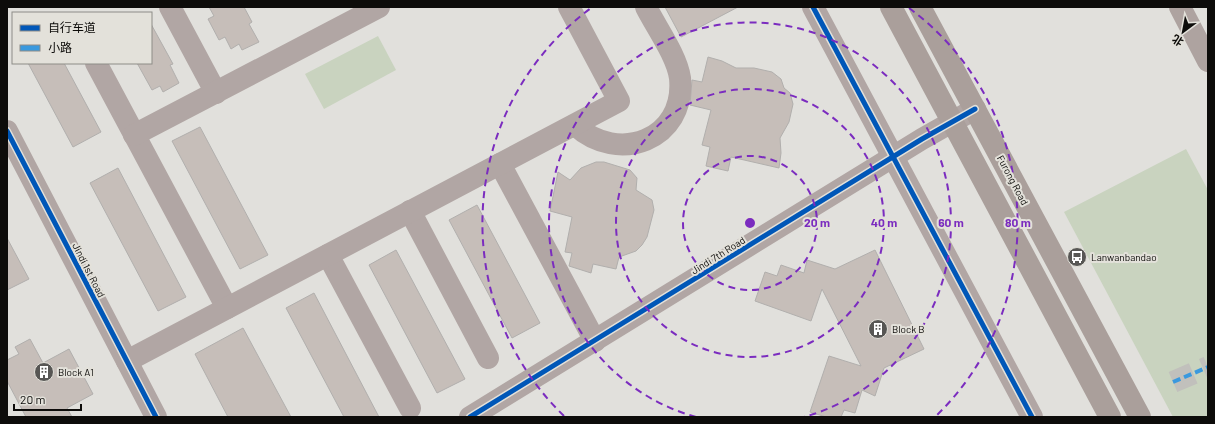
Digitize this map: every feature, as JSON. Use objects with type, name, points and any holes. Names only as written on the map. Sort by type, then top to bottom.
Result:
[{"type":"highway","points":[[1180,7],[1208,61]]},
{"type":"main road","points":[[890,7],[1110,417]]},
{"type":"main road","name":"Furong Road","points":[[920,7],[1140,417]]},
{"type":"street","points":[[170,7],[216,93]]},
{"type":"street","points":[[134,135],[379,7]]},
{"type":"street","points":[[127,361],[619,101],[569,7]]},
{"type":"street","points":[[575,125],[584,134],[596,140],[621,146],[634,144],[658,133],[667,124],[674,113],[678,102],[680,77],[676,65],[646,7]]},
{"type":"street","points":[[813,7],[1032,417]]},
{"type":"street","points":[[97,64],[227,308]]},
{"type":"street","name":"Jindi 7th Road","points":[[470,417],[893,157],[975,109]]},
{"type":"street","name":"Jindi 1st Road","points":[[7,131],[156,417]]},
{"type":"street","points":[[500,164],[595,341]]},
{"type":"street","points":[[410,211],[488,358]]},
{"type":"street","points":[[328,255],[410,408]]},
{"type":"green space","points":[[378,36],[396,70],[324,109],[305,74]]},
{"type":"green space","points":[[1186,149],[1208,190],[1208,417],[1173,417],[1064,212]]},
{"type":"building","points":[[209,7],[244,7],[252,22],[249,24],[259,42],[242,50],[239,44],[231,49],[225,37],[219,40],[208,19],[214,16]]},
{"type":"building","points":[[665,7],[738,7],[681,37]]},
{"type":"building","points":[[152,26],[173,64],[170,65],[179,83],[163,92],[160,86],[152,90],[138,64],[152,64]]},
{"type":"building","points":[[708,57],[722,61],[736,68],[754,68],[772,72],[781,79],[784,88],[790,93],[793,104],[789,122],[780,138],[781,153],[779,168],[731,157],[728,171],[706,166],[710,147],[702,145],[711,110],[690,105],[692,80],[702,82]]},
{"type":"building","points":[[29,64],[65,64],[101,132],[73,147]]},
{"type":"building","points":[[200,127],[268,255],[240,269],[172,141]]},
{"type":"building","points":[[596,162],[604,162],[630,170],[637,178],[636,190],[652,200],[654,210],[647,237],[636,251],[619,257],[616,269],[593,264],[591,273],[569,266],[572,253],[565,252],[572,217],[550,211],[558,172],[570,180],[581,168]]},
{"type":"building","points":[[118,168],[186,297],[158,311],[90,183]]},
{"type":"building","points":[[477,205],[540,323],[512,338],[449,220]]},
{"type":"building","points":[[7,238],[29,279],[7,290]]},
{"type":"building","points":[[396,250],[465,379],[437,393],[369,265]]},
{"type":"building","name":"Block B","points":[[875,250],[924,349],[884,368],[875,396],[862,390],[855,413],[844,410],[841,417],[826,417],[810,412],[829,356],[861,366],[822,289],[811,321],[755,301],[765,272],[777,276],[781,265],[804,273],[807,260],[835,269]]},
{"type":"building","points":[[314,293],[379,417],[344,417],[286,308]]},
{"type":"building","points":[[243,328],[291,417],[228,417],[195,354]]},
{"type":"building","name":"Block A1","points":[[30,339],[43,363],[69,349],[93,394],[67,408],[72,417],[26,417],[7,381],[7,360],[19,354],[15,347]]},
{"type":"tunnel","points":[[1173,382],[1208,367]]},
{"type":"marked path","points":[[1173,382],[1208,367]]},
{"type":"cycle path","points":[[813,7],[1032,417]]},
{"type":"cycle path","points":[[470,417],[922,139],[975,109]]},
{"type":"cycle path","points":[[7,131],[156,417]]},
{"type":"place","name":"Lanwanbandao","points":[[1077,257]]},
{"type":"place","name":"Block B","points":[[878,329]]},
{"type":"place","name":"Block A1","points":[[44,372]]}]
